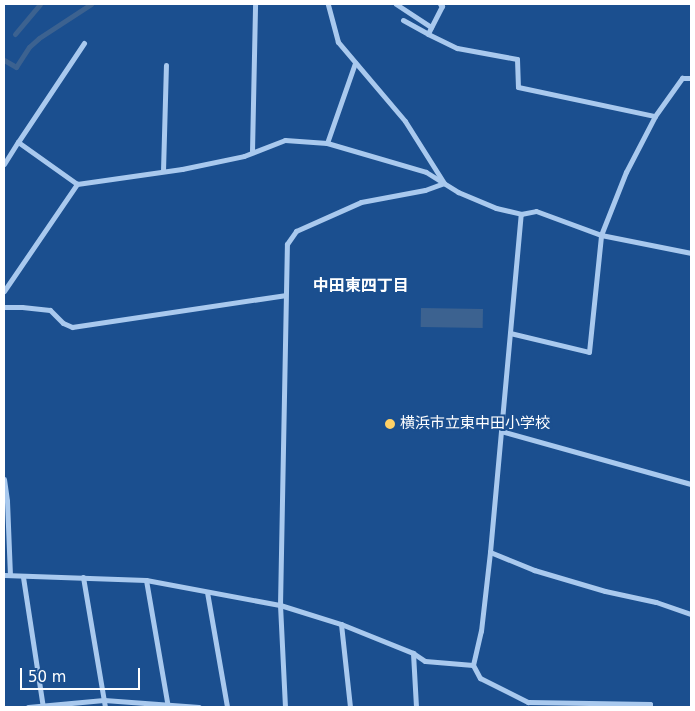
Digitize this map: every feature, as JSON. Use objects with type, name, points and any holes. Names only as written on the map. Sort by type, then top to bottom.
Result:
[{"type":"street","points":[[252,151],[255,4]]},
{"type":"street","points":[[328,4],[338,42],[405,121],[444,183]]},
{"type":"street","points":[[396,4],[431,27]]},
{"type":"street","points":[[428,34],[442,6],[440,4]]},
{"type":"street","points":[[403,20],[456,48],[517,59],[518,87],[656,116]]},
{"type":"street","points":[[4,164],[84,43]]},
{"type":"street","points":[[327,143],[354,63]]},
{"type":"street","points":[[163,171],[166,66]]},
{"type":"street","points":[[510,332],[589,352],[601,235],[626,172],[656,116],[682,78],[691,78]]},
{"type":"street","points":[[18,142],[76,184],[182,170],[244,156],[252,151],[285,140],[327,143],[426,172],[458,192],[496,208],[521,214],[536,211],[601,235],[691,253]]},
{"type":"street","points":[[285,707],[280,605],[287,244],[296,231],[361,202],[425,190],[444,183]]},
{"type":"street","points":[[4,291],[76,184]]},
{"type":"street","points":[[521,214],[490,552],[481,631],[473,665],[480,678],[528,702],[650,704],[650,707]]},
{"type":"street","points":[[4,307],[50,310],[63,322],[72,327],[285,295]]},
{"type":"street","points":[[501,431],[691,484]]},
{"type":"street","points":[[4,479],[7,575],[23,577],[54,575],[146,580],[280,605],[341,624],[413,653],[425,661],[473,665]]},
{"type":"street","points":[[490,552],[534,570],[605,591],[656,602],[691,614]]},
{"type":"street","points":[[23,577],[43,707]]},
{"type":"street","points":[[83,577],[105,707]]},
{"type":"street","points":[[146,580],[168,705]]},
{"type":"street","points":[[207,592],[227,707]]},
{"type":"street","points":[[341,624],[350,707]]},
{"type":"street","points":[[413,653],[416,707]]},
{"type":"street","points":[[28,707],[104,700],[199,707]]},
{"type":"water","points":[[421,308],[483,309],[483,328],[421,327]]},
{"type":"waterway","points":[[15,34],[40,4]]},
{"type":"waterway","points":[[4,60],[16,67],[29,47],[39,38],[91,4]]},
{"type":"place","name":"横浜市立東中田小学校","points":[[390,424]]},
{"type":"district","name":"中田東四丁目","points":[[361,286]]}]
